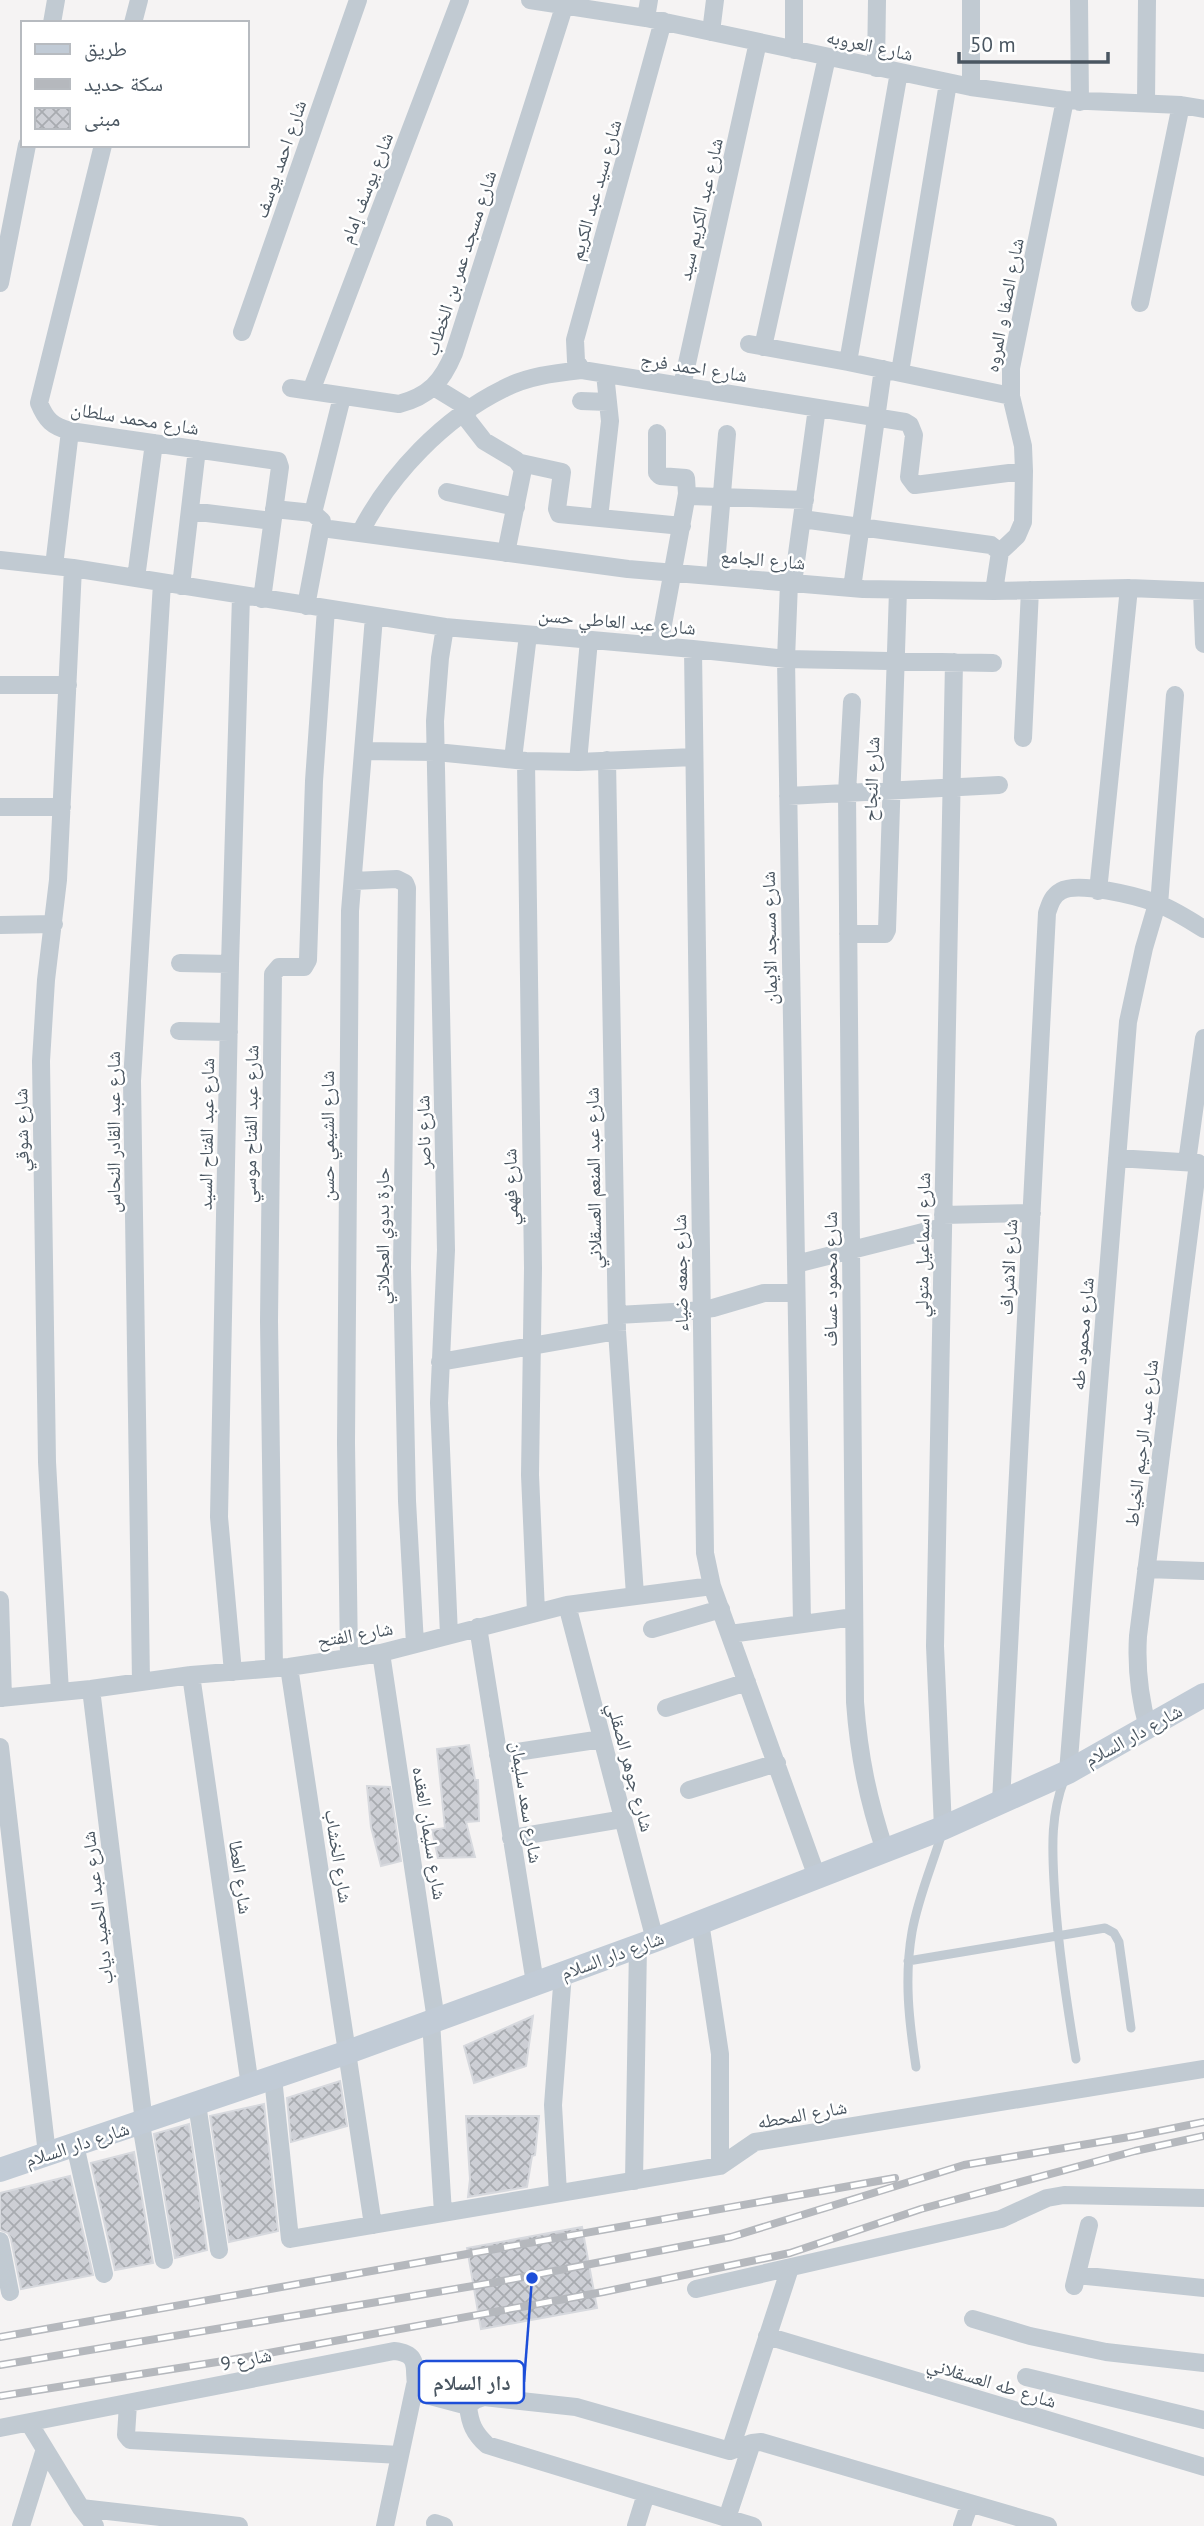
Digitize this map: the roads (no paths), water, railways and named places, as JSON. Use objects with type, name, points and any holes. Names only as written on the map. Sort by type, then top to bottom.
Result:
[{"type":"main road","name":"شارع دار السلام","points":[[0,2170],[348,2052],[646,1943],[885,1851],[1068,1772],[1204,1695]]},
{"type":"street","points":[[52,21],[56,0]]},
{"type":"street","points":[[134,21],[139,0]]},
{"type":"street","name":"شارع احمد يوسف","points":[[242,332],[358,0]]},
{"type":"street","name":"شارع يوسف إمام","points":[[311,391],[460,0]]},
{"type":"street","points":[[711,32],[715,0]]},
{"type":"street","points":[[794,0],[794,50]]},
{"type":"street","points":[[876,68],[877,0]]},
{"type":"street","points":[[971,0],[971,87]]},
{"type":"street","name":"شارع الصفا و المروه","points":[[1000,552],[1021,529],[1023,446],[1011,396],[1011,368],[1073,101],[1079,0]]},
{"type":"street","points":[[1146,103],[1147,0]]},
{"type":"street","name":"شارع العروبه","points":[[536,1],[564,7],[653,13],[711,32],[971,87],[1073,101],[1181,105],[1204,109]]},
{"type":"street","name":"شارع مسجد عمر بن الخطاب","points":[[434,387],[446,372],[454,353],[564,7]]},
{"type":"street","name":"شارع سيد عبد الكريم","points":[[582,370],[576,361],[575,340],[653,13]]},
{"type":"street","name":"شارع عبد الكريم سيد","points":[[682,386],[758,42]]},
{"type":"street","points":[[827,57],[756,345],[1011,396]]},
{"type":"street","points":[[848,362],[899,72]]},
{"type":"street","points":[[852,588],[875,418],[891,371],[948,83]]},
{"type":"street","points":[[1140,303],[1181,105]]},
{"type":"street","points":[[0,284],[27,147]]},
{"type":"street","name":"شارع محمد سلطان","points":[[103,147],[39,402],[45,417],[56,427],[70,431],[278,461],[280,464],[262,599]]},
{"type":"street","name":"شارع احمد فرج","points":[[360,533],[389,483],[408,462],[466,411],[504,388],[529,379],[582,370],[905,422],[913,429],[909,477],[915,485],[1024,471]]},
{"type":"street","points":[[599,518],[610,421],[605,373]]},
{"type":"street","points":[[291,387],[399,404],[416,400],[434,387],[466,411],[484,441],[521,463],[562,472],[557,509],[559,514],[681,526]]},
{"type":"street","points":[[306,606],[317,521],[342,397]]},
{"type":"street","points":[[581,401],[608,402]]},
{"type":"street","name":"شارع مسجد الايمان","points":[[802,1624],[786,660],[791,583],[817,408]]},
{"type":"street","points":[[54,566],[70,431]]},
{"type":"street","points":[[657,433],[657,473],[660,476],[686,478],[687,494],[659,646]]},
{"type":"street","points":[[715,576],[727,434]]},
{"type":"street","points":[[136,578],[154,443]]},
{"type":"street","points":[[181,586],[197,449]]},
{"type":"street","points":[[506,552],[523,475],[521,463]]},
{"type":"street","points":[[447,492],[516,507]]},
{"type":"street","points":[[687,494],[694,497],[805,500]]},
{"type":"street","points":[[190,511],[273,515]]},
{"type":"street","name":"شارع الجامع","points":[[273,515],[317,521],[360,533],[506,552],[673,573],[852,588],[994,591],[1129,588],[1203,591]]},
{"type":"street","points":[[802,519],[991,545],[1000,552],[994,591]]},
{"type":"street","name":"شارع عبد العاطي حسن","points":[[0,560],[73,568],[445,627],[786,660],[993,663]]},
{"type":"street","name":"شارع شوقي","points":[[60,1692],[47,1462],[41,1061],[62,807],[73,568]]},
{"type":"street","name":"شارع عبد القادر النحاس","points":[[141,1682],[132,1081],[162,583]]},
{"type":"street","points":[[1098,891],[1129,588]]},
{"type":"street","name":"شارع النجاح","points":[[848,934],[884,934],[887,930],[898,590]]},
{"type":"street","points":[[1023,738],[1030,590]]},
{"type":"street","points":[[1203,591],[1204,644]]},
{"type":"street","name":"شارع عبد الفتاح السيد","points":[[233,1672],[219,1517],[230,964],[241,596]]},
{"type":"street","name":"شارع عبد الفتاح موسي","points":[[282,1668],[269,1321],[273,974],[279,967],[304,967],[308,960],[314,781],[326,609]]},
{"type":"street","name":"شارع الشيمي حسن","points":[[349,1658],[346,1443],[350,911],[374,617]]},
{"type":"street","name":"شارع ناصر","points":[[445,627],[436,690],[436,752],[446,1251],[439,1413],[449,1635]]},
{"type":"street","name":"شارع فهمي","points":[[528,635],[519,760],[532,1346],[530,1475],[536,1612]]},
{"type":"street","points":[[578,762],[589,640]]},
{"type":"street","name":"شارع جمعه ضياء","points":[[693,649],[705,1543],[712,1586],[817,1877]]},
{"type":"street","name":"شارع اسماعيل متولي","points":[[943,1828],[935,1646],[954,662]]},
{"type":"street","points":[[0,685],[68,684]]},
{"type":"street","name":"شارع محمود طه","points":[[1068,1772],[1128,1022],[1144,948],[1158,904],[1175,695]]},
{"type":"street","name":"شارع محمود عساف","points":[[852,702],[847,793],[855,1702],[859,1752],[869,1801],[885,1851]]},
{"type":"street","points":[[363,751],[436,752],[519,760],[578,762],[694,757]]},
{"type":"street","name":"شارع عبد المنعم العسقلاني","points":[[607,760],[617,1323],[635,1595]]},
{"type":"street","points":[[788,796],[999,785]]},
{"type":"street","points":[[0,807],[62,807]]},
{"type":"street","name":"حارة بدوي العجلاتي","points":[[353,881],[397,878],[405,883],[407,888],[402,1268],[407,1501],[415,1644]]},
{"type":"street","name":"شارع الاشراف","points":[[1001,1802],[1047,913],[1051,900],[1062,890],[1076,888],[1158,904],[1204,929]]},
{"type":"street","points":[[0,925],[54,924]]},
{"type":"street","points":[[180,963],[230,964]]},
{"type":"street","points":[[179,1031],[229,1032]]},
{"type":"street","name":"شارع عبد الرحيم الخياط","points":[[1148,1728],[1140,1699],[1136,1668],[1196,1163],[1204,1038]]},
{"type":"street","points":[[1117,1158],[1196,1163]]},
{"type":"street","points":[[796,1264],[943,1221],[1032,1213]]},
{"type":"street","points":[[440,1362],[532,1346],[617,1323],[701,1310],[755,1294],[796,1293]]},
{"type":"street","points":[[1146,1569],[1203,1571]]},
{"type":"street","name":"شارع الفتح","points":[[1,1698],[191,1675],[282,1668],[381,1653],[567,1605],[712,1586]]},
{"type":"street","points":[[0,1600],[1,1698]]},
{"type":"street","name":"شارع جوهر الصقلي","points":[[567,1605],[623,1819],[646,1943],[634,2180]]},
{"type":"street","points":[[652,1629],[721,1609]]},
{"type":"street","points":[[730,1634],[854,1617]]},
{"type":"street","name":"شارع سعد سليمان","points":[[478,1628],[535,1983]]},
{"type":"street","name":"شارع سليمان العقده","points":[[381,1653],[434,2020],[443,2213]]},
{"type":"street","name":"شارع الخشاب","points":[[282,1668],[348,2052],[373,2225]]},
{"type":"street","name":"شارع العطا","points":[[191,1675],[290,2239]]},
{"type":"street","points":[[666,1707],[747,1682]]},
{"type":"street","name":"شارع عبد الحميد دياب","points":[[91,1689],[142,2123],[164,2260]]},
{"type":"street","points":[[498,1755],[602,1739]]},
{"type":"street","points":[[0,1747],[47,2154]]},
{"type":"street","points":[[689,1790],[776,1763]]},
{"type":"street","points":[[511,1838],[623,1819]]},
{"type":"street","points":[[701,1922],[720,2054],[720,2166]]},
{"type":"street","points":[[558,2193],[553,2105],[563,1973]]},
{"type":"street","name":"شارع المحطه","points":[[290,2239],[720,2166],[755,2142],[1204,2069]]},
{"type":"street","points":[[197,2104],[219,2250]]},
{"type":"street","points":[[75,2145],[104,2274]]},
{"type":"street","points":[[695,2289],[1001,2218],[1047,2198],[1064,2194],[1204,2198]]},
{"type":"street","points":[[1090,2225],[1075,2280],[1204,2288]]},
{"type":"street","points":[[0,2241],[10,2292]]},
{"type":"street","points":[[730,2451],[790,2268]]},
{"type":"street","points":[[973,2319],[1030,2336],[1106,2352],[1204,2364]]},
{"type":"street","name":"شارع طه العسقلاني","points":[[767,2336],[1204,2468]]},
{"type":"street","name":"شارع 9","points":[[0,2428],[394,2351],[410,2356],[415,2364],[415,2385]]},
{"type":"street","points":[[1026,2377],[1204,2420]]},
{"type":"street","points":[[415,2385],[422,2395],[468,2406]]},
{"type":"street","points":[[384,2526],[415,2385]]},
{"type":"street","points":[[468,2406],[475,2400],[484,2398],[576,2407],[730,2451],[761,2442],[1048,2526]]},
{"type":"street","points":[[128,2404],[126,2435],[130,2440],[400,2455]]},
{"type":"street","points":[[468,2406],[469,2421],[476,2435],[487,2445],[753,2526]]},
{"type":"street","points":[[29,2423],[95,2526]]},
{"type":"street","points":[[727,2518],[752,2443]]},
{"type":"street","points":[[22,2526],[45,2449]]},
{"type":"street","points":[[636,2526],[646,2494]]},
{"type":"street","points":[[961,2526],[970,2503]]},
{"type":"street","points":[[81,2508],[239,2526]]},
{"type":"lane","points":[[1068,1772],[1054,1814],[1052,1837],[1056,1935],[1076,2059]]},
{"type":"lane","points":[[916,2067],[907,2006],[908,1961],[920,1899],[943,1828]]},
{"type":"lane","points":[[908,1961],[1105,1928],[1114,1933],[1119,1942],[1131,2028]]},
{"type":"railway","points":[[0,2365],[497,2282],[731,2237],[964,2165],[1204,2122]]},
{"type":"railway","points":[[0,2396],[230,2360],[603,2292],[790,2253],[921,2209],[1135,2151],[1204,2136]]},
{"type":"railway","points":[[0,2337],[895,2178]]},
{"type":"place","name":"دار السلام","points":[[532,2278]]}]
